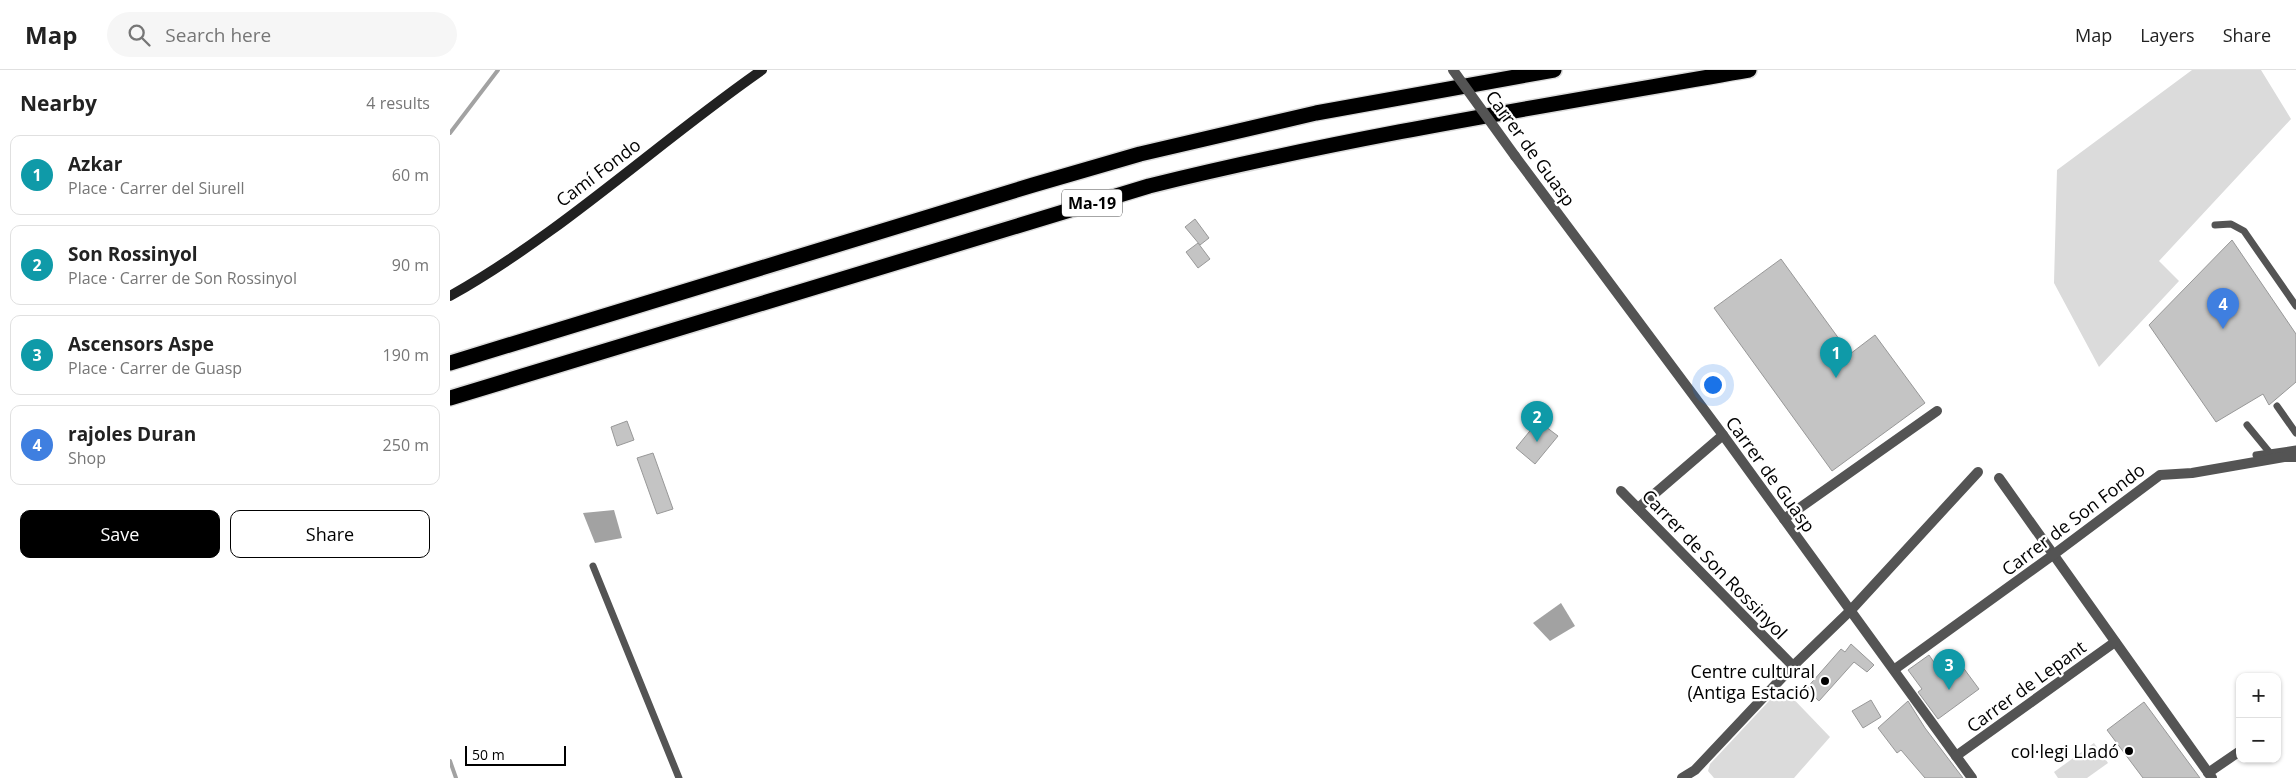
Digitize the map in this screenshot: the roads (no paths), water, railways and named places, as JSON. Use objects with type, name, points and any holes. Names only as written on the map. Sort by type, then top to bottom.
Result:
[{"type":"highway","name":"Ma-19","points":[[450,363],[1024,187],[1140,154],[1298,117],[1554,70]]},
{"type":"highway","name":"Ma-19","points":[[450,398],[1150,186],[1260,160],[1367,138],[1749,70]]},
{"type":"street","name":"Camí Fondo","points":[[450,296],[532,244],[718,101],[762,70]]},
{"type":"street","name":"Carrer de Guasp","points":[[1454,70],[1515,156],[1723,435],[1972,778]]},
{"type":"street","points":[[1784,519],[1937,411]]},
{"type":"street","points":[[1638,508],[1723,435]]},
{"type":"street","name":"Carrer de Son Fondo","points":[[1894,669],[2053,555],[2160,475],[2192,474],[2284,457],[2296,457]]},
{"type":"street","points":[[1682,778],[1695,770],[1793,666],[1851,610],[1978,472]]},
{"type":"street","points":[[1999,478],[2210,776],[2236,754]]},
{"type":"street","name":"Carrer de Son Rossinyol","points":[[1621,491],[1793,666]]},
{"type":"street","name":"Carrer de Lepant","points":[[1956,756],[2115,642]]},
{"type":"street","points":[[1695,770],[1703,778]]},
{"type":"lane","points":[[2215,225],[2231,224],[2244,231],[2296,306]]},
{"type":"lane","points":[[2277,406],[2296,433]]},
{"type":"lane","points":[[2247,425],[2270,453]]},
{"type":"lane","points":[[2256,455],[2296,450]]},
{"type":"lane","points":[[593,566],[679,778]]},
{"type":"waterway","points":[[450,133],[498,70]]},
{"type":"waterway","points":[[450,761],[456,778]]},
{"type":"place","name":"rajoles Duran","points":[[2223,329]]},
{"type":"place","name":"Azkar","points":[[1836,378]]},
{"type":"place","name":"Son Rossinyol","points":[[1537,442]]},
{"type":"place","name":"Centre cultural (Antiga Estació)","points":[[1825,681]]},
{"type":"place","name":"Ascensors Aspe","points":[[1949,690]]},
{"type":"place","name":"col·legi Lladó","points":[[2129,751]]}]
